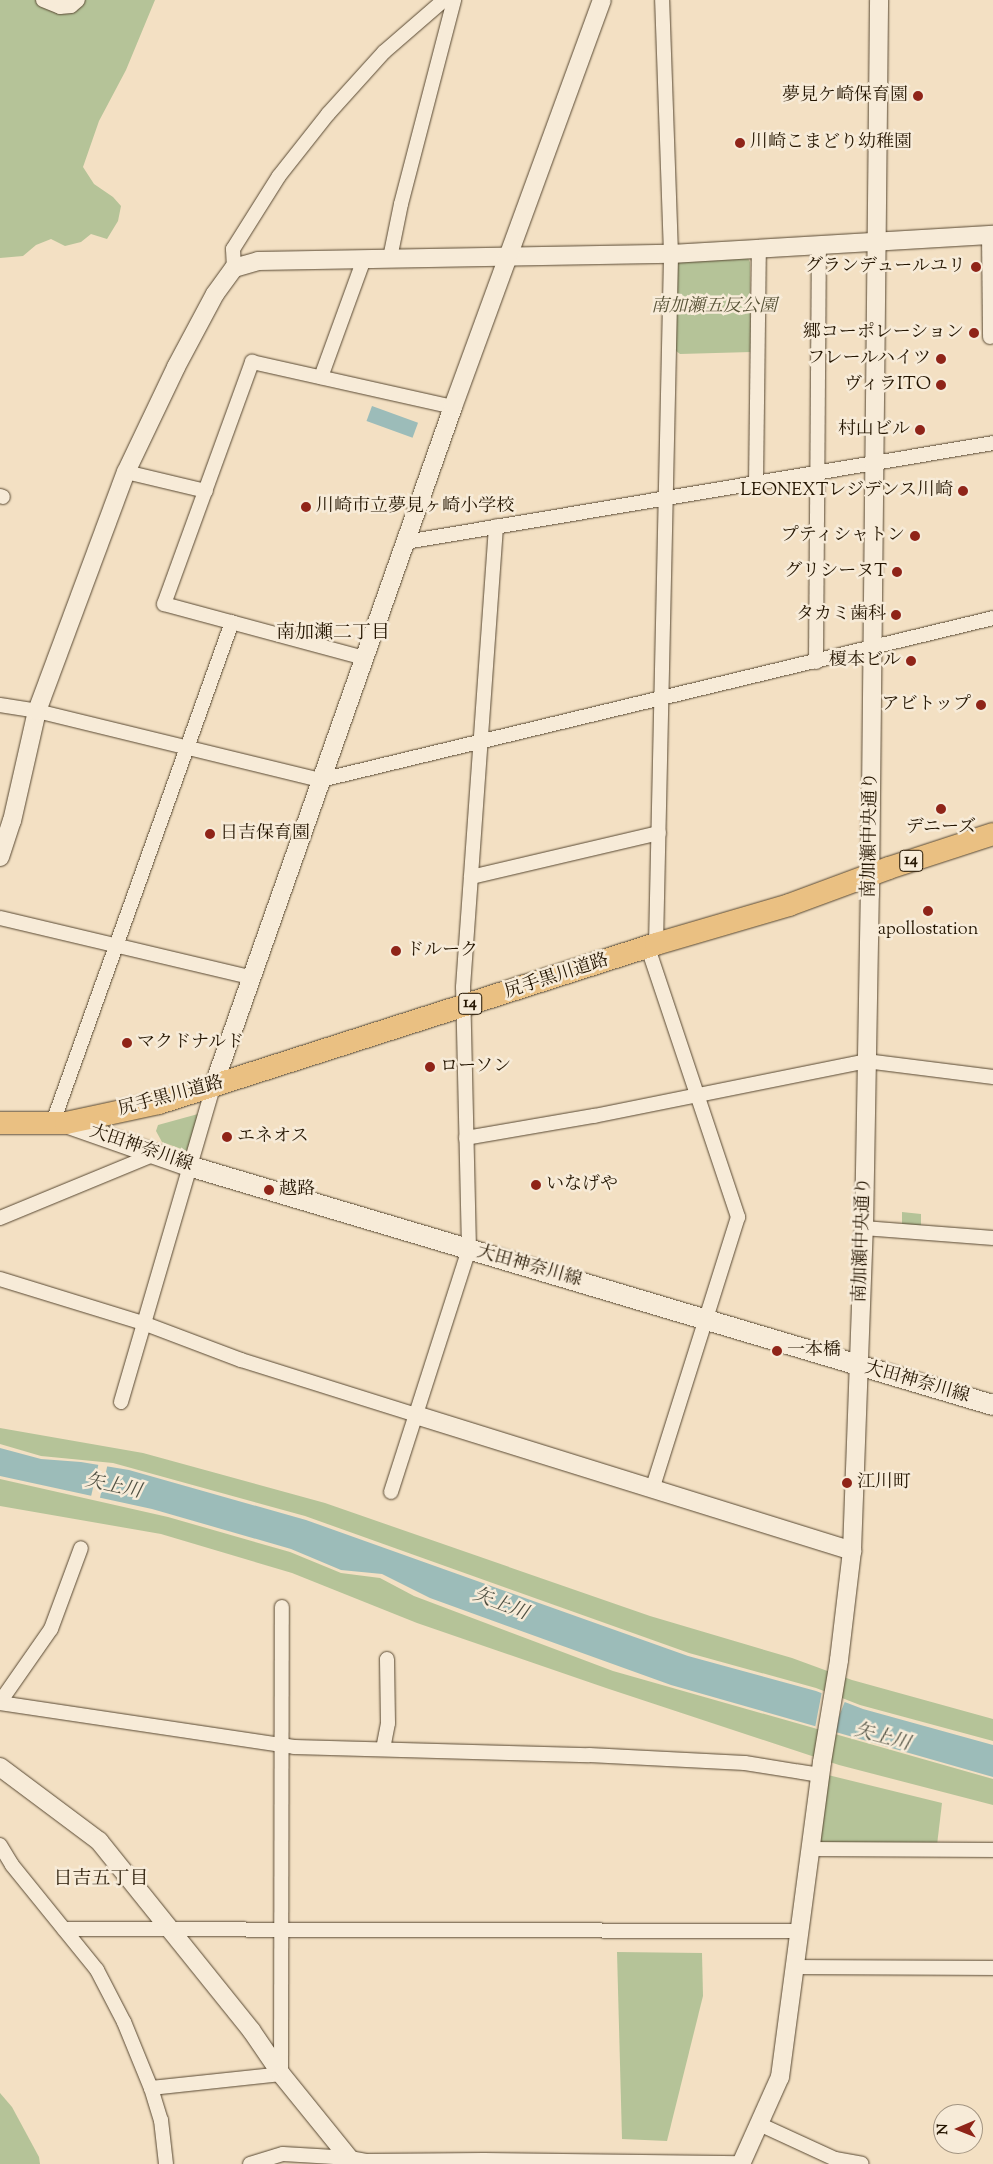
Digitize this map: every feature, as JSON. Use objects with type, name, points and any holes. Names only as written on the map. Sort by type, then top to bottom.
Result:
[{"type":"main road","name":"尻手黒川道路","points":[[0,1123],[60,1122],[159,1103],[652,946],[789,905],[870,875],[993,834]]},
{"type":"main road","name":"大田神奈川線","points":[[60,1122],[189,1166],[993,1405]]},
{"type":"street","points":[[43,0],[60,7],[71,6],[78,0]]},
{"type":"street","points":[[234,268],[233,249],[279,176],[328,114],[384,52],[444,0]]},
{"type":"street","points":[[390,258],[401,204],[454,0]]},
{"type":"street","points":[[121,1402],[189,1166],[250,977],[453,407],[602,0]]},
{"type":"street","points":[[652,1489],[738,1217],[698,1096],[652,946],[659,833],[671,254],[662,0]]},
{"type":"street","name":"南加瀬中央通り","points":[[742,2164],[780,2077],[812,1849],[821,1769],[838,1669],[852,1551],[864,1228],[876,464],[879,0]]},
{"type":"street","points":[[0,857],[12,821],[37,711],[126,472],[176,367],[215,294],[234,268],[258,261],[671,254],[991,235],[990,337]]},
{"type":"street","points":[[816,662],[819,245]]},
{"type":"street","points":[[756,484],[759,250]]},
{"type":"street","points":[[321,377],[364,259]]},
{"type":"street","points":[[364,658],[164,604],[252,362],[453,407]]},
{"type":"street","points":[[406,542],[666,499],[678,494],[700,491],[705,493],[756,484],[771,479],[817,474],[823,470],[876,464],[993,443]]},
{"type":"street","points":[[126,472],[206,491]]},
{"type":"street","points":[[391,1492],[469,1249],[462,987],[496,526]]},
{"type":"street","points":[[0,705],[37,711],[321,780],[993,618]]},
{"type":"street","points":[[60,1122],[117,945],[232,622]]},
{"type":"street","points":[[471,877],[659,833]]},
{"type":"street","points":[[0,918],[250,977]]},
{"type":"street","points":[[466,1138],[698,1096],[866,1061],[993,1077]]},
{"type":"street","points":[[0,1218],[154,1155]]},
{"type":"street","points":[[864,1228],[993,1238]]},
{"type":"street","points":[[0,1279],[143,1324],[241,1360],[852,1551]]},
{"type":"street","points":[[81,1548],[51,1629],[0,1703],[282,1746],[589,1755],[821,1769]]},
{"type":"street","points":[[281,2074],[282,1607]]},
{"type":"street","points":[[383,1749],[388,1723],[387,1659]]},
{"type":"street","points":[[0,1767],[99,1841],[251,2030],[281,2074],[352,2161]]},
{"type":"street","points":[[0,1846],[12,1866],[97,1970],[124,2022],[151,2088],[161,2120],[166,2164]]},
{"type":"street","points":[[812,1849],[993,1850]]},
{"type":"street","points":[[64,1929],[281,1928],[800,1931]]},
{"type":"street","points":[[796,1967],[993,1968]]},
{"type":"street","points":[[151,2088],[281,2074]]},
{"type":"street","points":[[759,2124],[835,2159],[862,2164]]},
{"type":"street","points":[[250,2164],[284,2154],[352,2161],[484,2160],[742,2164]]},
{"type":"green space","points":[[0,0],[155,0],[126,70],[99,121],[83,167],[94,184],[113,197],[121,206],[118,221],[107,239],[91,234],[81,242],[65,246],[51,239],[36,245],[23,256],[0,258]]},
{"type":"green space","name":"南加瀬五反公園","points":[[748,258],[750,262],[751,352],[680,354],[676,351],[677,263],[680,260]]},
{"type":"green space","points":[[198,1114],[187,1151],[162,1142],[156,1131],[158,1125]]},
{"type":"green space","points":[[902,1212],[921,1214],[921,1227],[902,1226]]},
{"type":"green space","points":[[0,1428],[143,1453],[325,1503],[650,1616],[792,1658],[852,1680],[993,1719],[993,1741],[860,1705],[816,1688],[689,1653],[305,1516],[113,1463],[41,1456],[0,1444]]},
{"type":"green space","points":[[0,1479],[168,1517],[290,1552],[341,1573],[380,1578],[414,1596],[613,1671],[993,1779],[993,1805],[839,1765],[606,1688],[417,1623],[292,1573],[161,1534],[0,1506]]},
{"type":"green space","points":[[828,1775],[942,1803],[937,1845],[819,1846]]},
{"type":"green space","points":[[617,1952],[702,1953],[703,1996],[667,2141],[622,2139]]},
{"type":"green space","points":[[0,2093],[12,2107],[39,2157],[40,2164],[0,2164]]},
{"type":"water","points":[[372,406],[418,423],[413,438],[367,421]]},
{"type":"water","name":"矢上川","points":[[0,1448],[41,1459],[81,1462],[129,1470],[306,1520],[688,1656],[816,1691],[863,1709],[993,1745],[993,1777],[671,1685],[430,1598],[382,1574],[341,1570],[291,1549],[152,1509],[0,1476]]},
{"type":"pier","points":[[99,1462],[108,1464],[99,1500],[91,1498]]},
{"type":"pier","points":[[822,1691],[840,1698],[833,1734],[815,1728]]},
{"type":"pier","points":[[841,1698],[846,1700],[832,1734],[827,1732]]},
{"type":"place","name":"夢見ケ崎保育園","points":[[918,96]]},
{"type":"place","name":"川崎こまどり幼稚園","points":[[740,143]]},
{"type":"place","name":"グランデュールユリ","points":[[976,267]]},
{"type":"place","name":"郷コーポレーション","points":[[974,333]]},
{"type":"place","name":"フレールハイツ","points":[[941,359]]},
{"type":"place","name":"ヴィラITO","points":[[941,385]]},
{"type":"place","name":"村山ビル","points":[[920,430]]},
{"type":"place","name":"LEONEXTレジデンス川崎","points":[[963,491]]},
{"type":"place","name":"川崎市立夢見ヶ崎小学校","points":[[306,507]]},
{"type":"place","name":"プティシャトン","points":[[915,536]]},
{"type":"place","name":"グリシーヌT","points":[[897,572]]},
{"type":"place","name":"タカミ歯科","points":[[896,615]]},
{"type":"place","name":"榎本ビル","points":[[911,661]]},
{"type":"place","name":"アビトップ","points":[[981,705]]},
{"type":"place","name":"デニーズ","points":[[941,809]]},
{"type":"place","name":"日吉保育園","points":[[210,834]]},
{"type":"place","name":"apollostation","points":[[928,911]]},
{"type":"place","name":"ドルーク","points":[[396,951]]},
{"type":"place","name":"マクドナルド","points":[[127,1043]]},
{"type":"place","name":"ローソン","points":[[430,1067]]},
{"type":"place","name":"エネオス","points":[[227,1137]]},
{"type":"place","name":"いなげや","points":[[536,1185]]},
{"type":"place","name":"越路","points":[[269,1190]]},
{"type":"place","name":"一本橋","points":[[777,1351]]},
{"type":"place","name":"江川町","points":[[847,1483]]},
{"type":"district","name":"南加瀬二丁目","points":[[333,634]]},
{"type":"district","name":"日吉五丁目","points":[[101,1880]]}]
